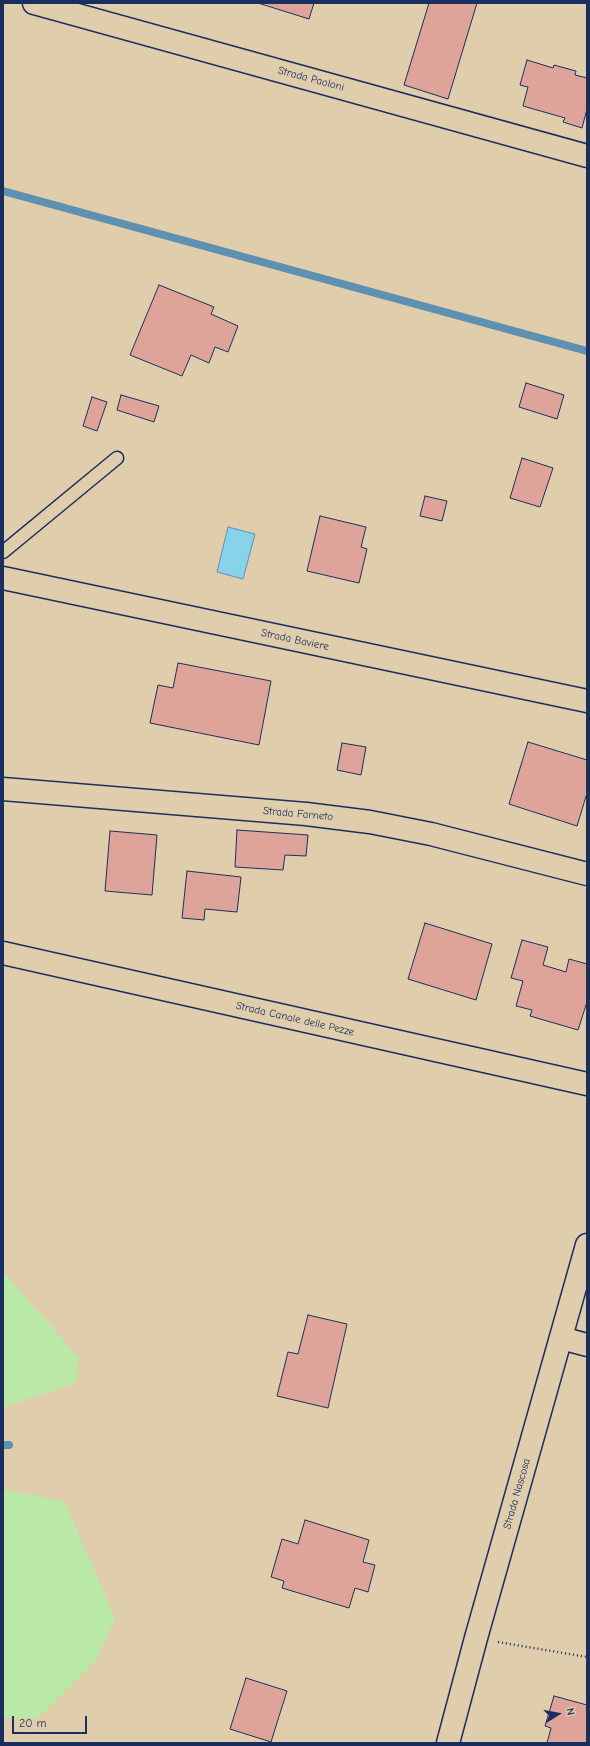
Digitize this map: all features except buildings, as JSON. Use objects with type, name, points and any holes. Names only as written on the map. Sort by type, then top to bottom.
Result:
[{"type":"street","name":"Strada Paoloni","points":[[34,3],[587,156]]},
{"type":"street","name":"Strada Baviere","points":[[3,578],[587,702]]},
{"type":"street","name":"Strada Farneto","points":[[3,789],[306,814],[370,822],[431,834],[587,874]]},
{"type":"street","name":"Strada Canale delle Pezze","points":[[3,953],[587,1084]]},
{"type":"street","name":"Strada Nascosa","points":[[448,1743],[476,1638],[587,1245]]},
{"type":"street","points":[[561,1338],[587,1345]]},
{"type":"lane","points":[[3,552],[117,458]]},
{"type":"path","points":[[476,1638],[587,1657]]},
{"type":"green space","points":[[3,1275],[6,1275],[79,1358],[76,1383],[3,1407]]},
{"type":"green space","points":[[3,1490],[64,1501],[115,1618],[97,1659],[37,1719],[3,1717]]},
{"type":"water","points":[[228,527],[255,534],[243,579],[217,572]]},
{"type":"waterway","points":[[3,191],[587,351]]},
{"type":"waterway","points":[[3,1445],[9,1445]]}]
